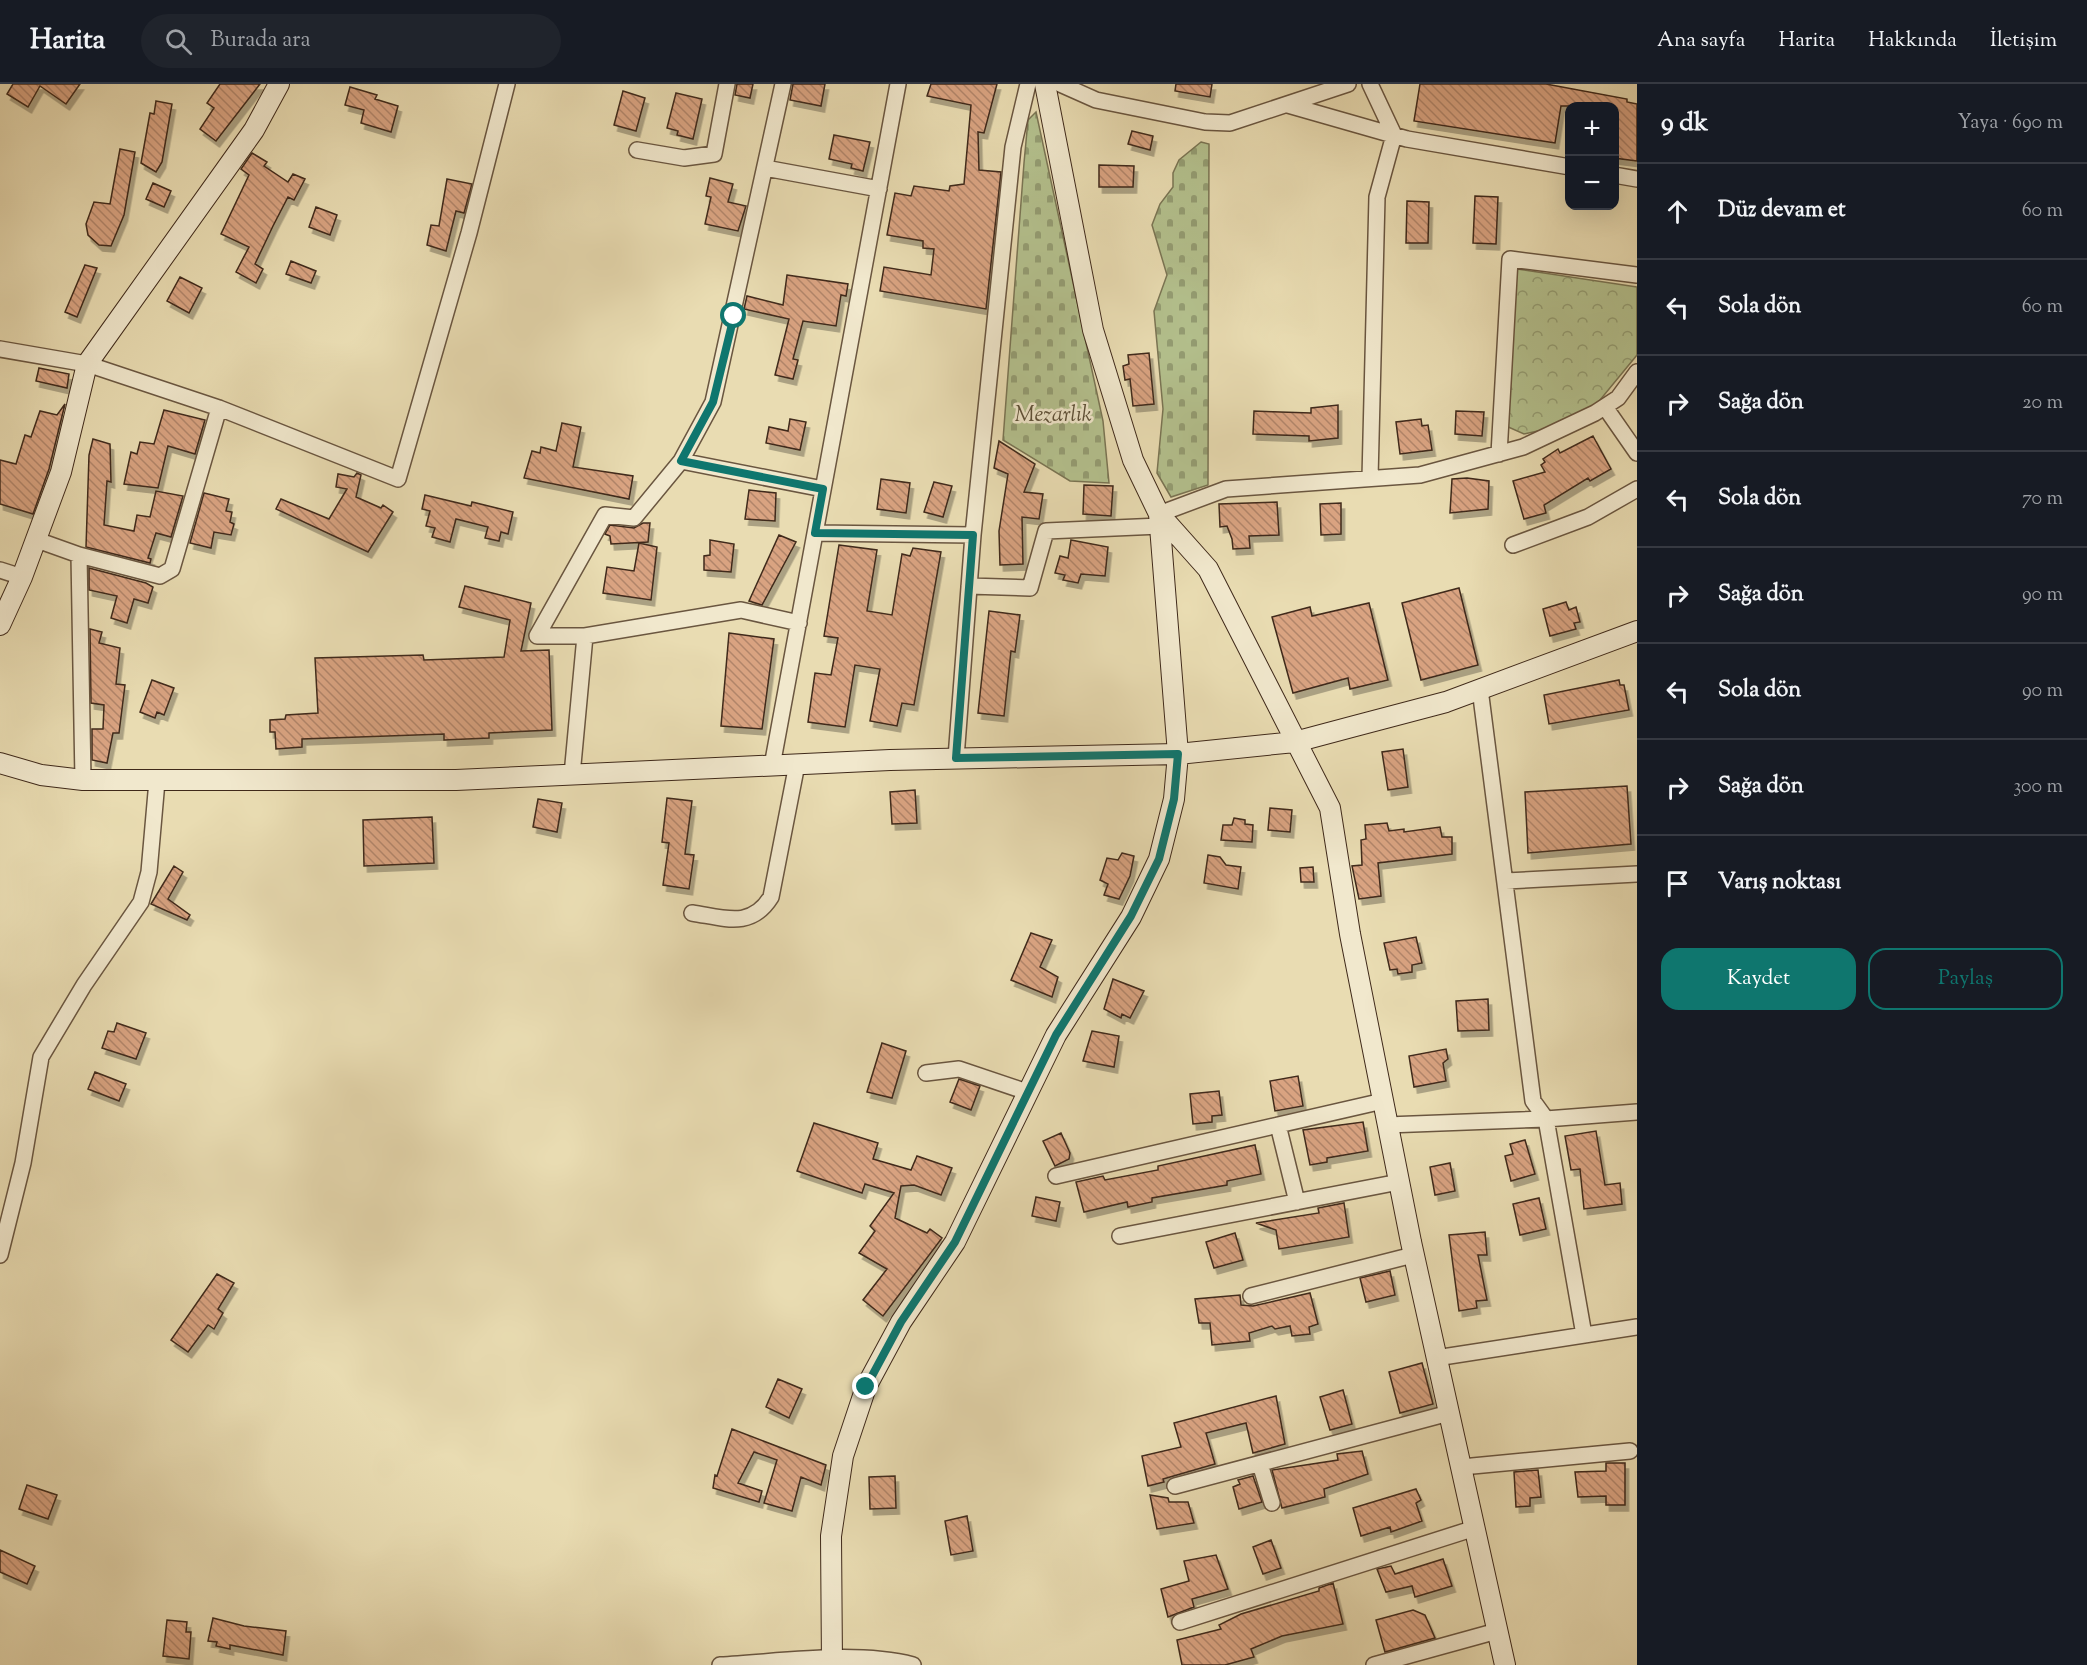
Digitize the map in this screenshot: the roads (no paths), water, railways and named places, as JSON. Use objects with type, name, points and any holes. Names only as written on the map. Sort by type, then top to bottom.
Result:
[{"type":"street","points":[[0,625],[37,540],[61,472],[87,364],[254,130],[279,84]]},
{"type":"street","points":[[0,349],[87,364],[219,408],[398,479],[469,233],[507,84]]},
{"type":"street","points":[[637,150],[684,158],[714,154],[727,84]]},
{"type":"street","points":[[783,84],[713,402],[681,461],[634,518],[606,515],[537,636],[585,636],[741,609],[799,623]]},
{"type":"street","points":[[772,765],[898,84]]},
{"type":"street","points":[[956,758],[973,535],[1013,147],[1028,84]]},
{"type":"street","points":[[832,1662],[831,1536],[843,1456],[866,1387],[901,1322],[955,1242],[1056,1035],[1131,916],[1159,859],[1174,799],[1178,754],[1160,520],[1133,460],[1093,330],[1045,84]]},
{"type":"street","points":[[1060,84],[1096,100],[1205,122],[1230,123],[1348,84]]},
{"type":"street","points":[[1370,478],[1377,197],[1394,135],[1371,84]]},
{"type":"street","points":[[1288,105],[1394,135],[1565,166]]},
{"type":"street","points":[[765,168],[879,189]]},
{"type":"street","points":[[1619,176],[1637,179]]},
{"type":"street","points":[[1499,454],[1510,260],[1637,275]]},
{"type":"street","points":[[969,586],[1030,588],[1046,531],[1160,520],[1226,489],[1420,475],[1523,447],[1618,398],[1637,372]]},
{"type":"street","points":[[1605,406],[1637,453]]},
{"type":"street","points":[[37,540],[79,555],[160,576],[172,569],[219,408]]},
{"type":"street","points":[[681,461],[823,489]]},
{"type":"street","points":[[1513,545],[1588,516],[1637,489]]},
{"type":"street","points":[[1160,520],[1208,569],[1330,808],[1350,934],[1413,1255],[1505,1665]]},
{"type":"street","points":[[815,533],[973,535]]},
{"type":"street","points":[[79,555],[83,780]]},
{"type":"street","points":[[0,570],[22,577]]},
{"type":"street","points":[[0,764],[41,775],[83,780],[456,780],[956,758],[1178,754],[1295,742],[1446,702],[1637,631]]},
{"type":"street","points":[[572,775],[585,636]]},
{"type":"street","points":[[1480,689],[1533,1101],[1546,1119],[1584,1335]]},
{"type":"street","points":[[692,913],[746,919],[762,912],[771,897],[797,764]]},
{"type":"street","points":[[0,1255],[23,1163],[41,1057],[84,985],[141,903],[149,872],[157,781]]},
{"type":"street","points":[[1506,881],[1637,874]]},
{"type":"street","points":[[926,1073],[959,1069],[1027,1092]]},
{"type":"street","points":[[1056,1176],[1383,1101]]},
{"type":"street","points":[[1387,1125],[1546,1119],[1637,1112]]},
{"type":"street","points":[[1278,1125],[1297,1202]]},
{"type":"street","points":[[1120,1236],[1399,1182]]},
{"type":"street","points":[[1251,1296],[1413,1255]]},
{"type":"street","points":[[1437,1358],[1637,1327]]},
{"type":"street","points":[[1175,1486],[1449,1413]]},
{"type":"street","points":[[1462,1467],[1630,1451]]},
{"type":"street","points":[[1260,1464],[1272,1503]]},
{"type":"street","points":[[1180,1623],[1474,1528]]},
{"type":"street","points":[[1374,1665],[1497,1631]]},
{"type":"street","points":[[720,1665],[894,1660],[913,1665]]},
{"type":"park label","name":"Mezarlık","points":[[1053,413]]}]
